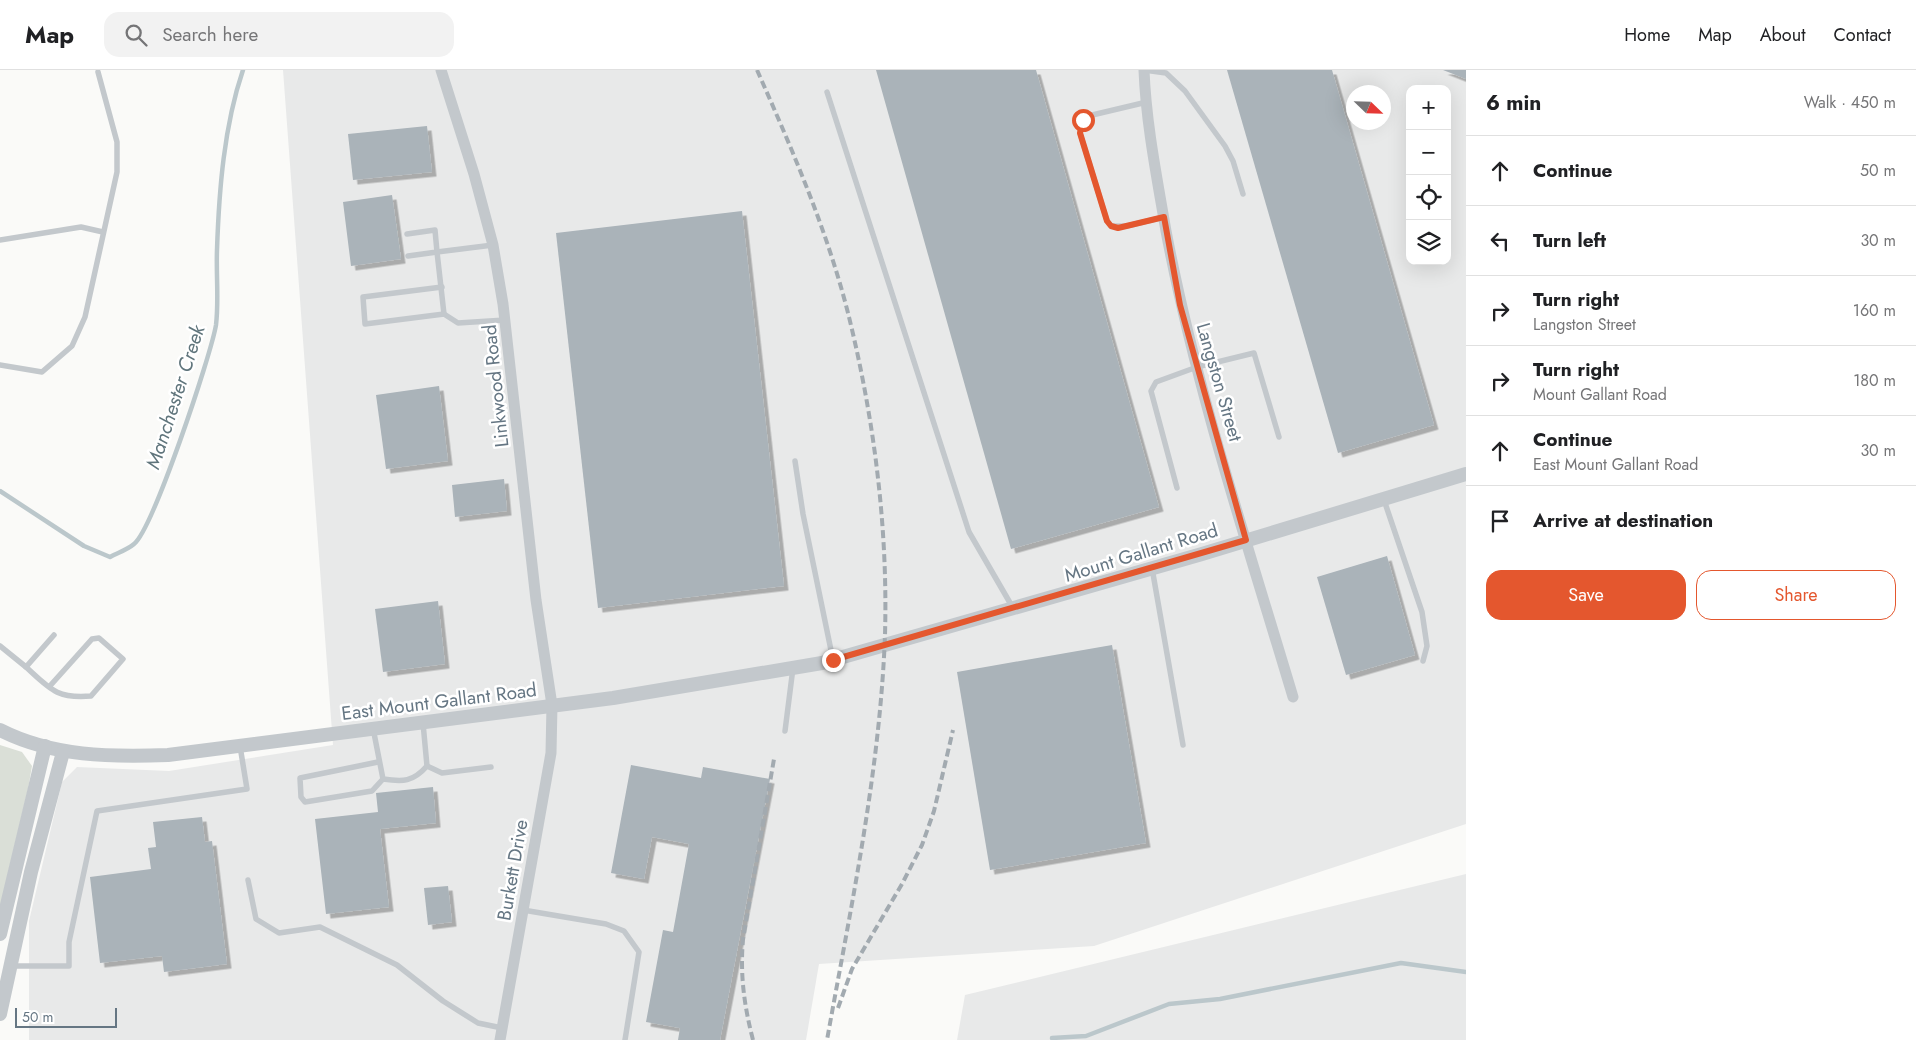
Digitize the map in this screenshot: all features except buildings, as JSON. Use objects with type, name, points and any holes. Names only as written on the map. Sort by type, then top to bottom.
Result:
[{"type":"street","name":"Linkwood Road","points":[[442,70],[474,174],[493,245],[505,320],[535,591],[552,705]]},
{"type":"street","name":"Langston Street","points":[[1144,70],[1164,217],[1180,305],[1246,540],[1293,697]]},
{"type":"street","name":"Mount Gallant Road","points":[[884,647],[1466,474]]},
{"type":"street","name":"East Mount Gallant Road","points":[[0,730],[63,752],[112,757],[168,755],[612,698],[793,668],[884,647]]},
{"type":"street","name":"Burkett Drive","points":[[500,1040],[551,753],[552,705]]},
{"type":"street","points":[[0,934],[45,746]]},
{"type":"street","points":[[0,1014],[31,872],[63,752]]},
{"type":"lane","points":[[1144,70],[1166,73],[1185,91],[1233,161],[1243,194]]},
{"type":"lane","points":[[0,364],[42,372],[72,346],[85,317],[117,172],[117,142],[98,72]]},
{"type":"lane","points":[[827,92],[969,532],[1013,609]]},
{"type":"lane","points":[[1148,102],[1088,116],[1083,120],[1080,133],[1107,221],[1111,226],[1127,226],[1164,217]]},
{"type":"lane","points":[[0,240],[81,227],[103,232]]},
{"type":"lane","points":[[407,234],[435,230],[444,314]]},
{"type":"lane","points":[[408,256],[493,245]]},
{"type":"lane","points":[[442,287],[363,297],[365,324],[444,314],[458,323],[505,320]]},
{"type":"lane","points":[[1177,488],[1151,391],[1156,382],[1197,366],[1254,353],[1279,438]]},
{"type":"lane","points":[[795,461],[803,514],[833,660]]},
{"type":"lane","points":[[1384,498],[1422,612],[1427,646],[1422,661]]},
{"type":"lane","points":[[1152,568],[1183,745]]},
{"type":"lane","points":[[26,667],[54,635]]},
{"type":"lane","points":[[0,646],[48,687],[69,698],[91,696],[123,659],[99,638],[92,639],[48,687]]},
{"type":"lane","points":[[785,731],[793,668]]},
{"type":"lane","points":[[383,779],[402,782],[417,777],[427,766],[423,722]]},
{"type":"lane","points":[[374,728],[378,762],[383,779]]},
{"type":"lane","points":[[11,966],[69,966],[69,942],[97,811],[246,789],[240,746]]},
{"type":"lane","points":[[378,762],[300,778],[301,797],[305,802],[372,791],[383,779]]},
{"type":"lane","points":[[427,766],[442,773],[491,767]]},
{"type":"lane","points":[[248,880],[256,919],[278,933],[320,926],[396,965],[443,1001],[478,1023],[502,1028]]},
{"type":"lane","points":[[523,910],[606,924],[624,931],[639,952],[625,1040]]},
{"type":"shaded area","points":[[283,70],[1466,70],[1466,824],[1094,946],[819,964],[806,1040],[29,1040],[29,921],[62,782],[77,767],[169,771],[333,745]]},
{"type":"shaded area","points":[[0,745],[22,752],[32,766],[0,907]]},
{"type":"shaded area","points":[[1466,874],[1466,1040],[957,1040],[965,995]]},
{"type":"waterway","name":"Manchester Creek","points":[[0,491],[84,546],[110,557],[134,544],[143,532],[180,440],[204,370],[216,325],[217,250],[221,181],[231,113],[243,70]]},
{"type":"waterway","points":[[1052,1038],[1086,1036],[1169,1004],[1220,999],[1401,963],[1466,972]]},
{"type":"railway","points":[[757,70],[808,190],[830,251],[848,313],[872,433],[884,554],[885,635],[877,737],[855,889],[827,1040]]},
{"type":"railway","points":[[838,1008],[852,969],[902,884],[922,845],[934,811],[953,730]]},
{"type":"railway","points":[[753,1040],[744,990],[742,965],[743,939],[774,759]]},
{"type":"route","points":[[833,660],[884,647],[1246,540],[1180,305],[1164,217],[1118,228],[1111,226],[1107,221],[1080,133],[1083,120]]}]
